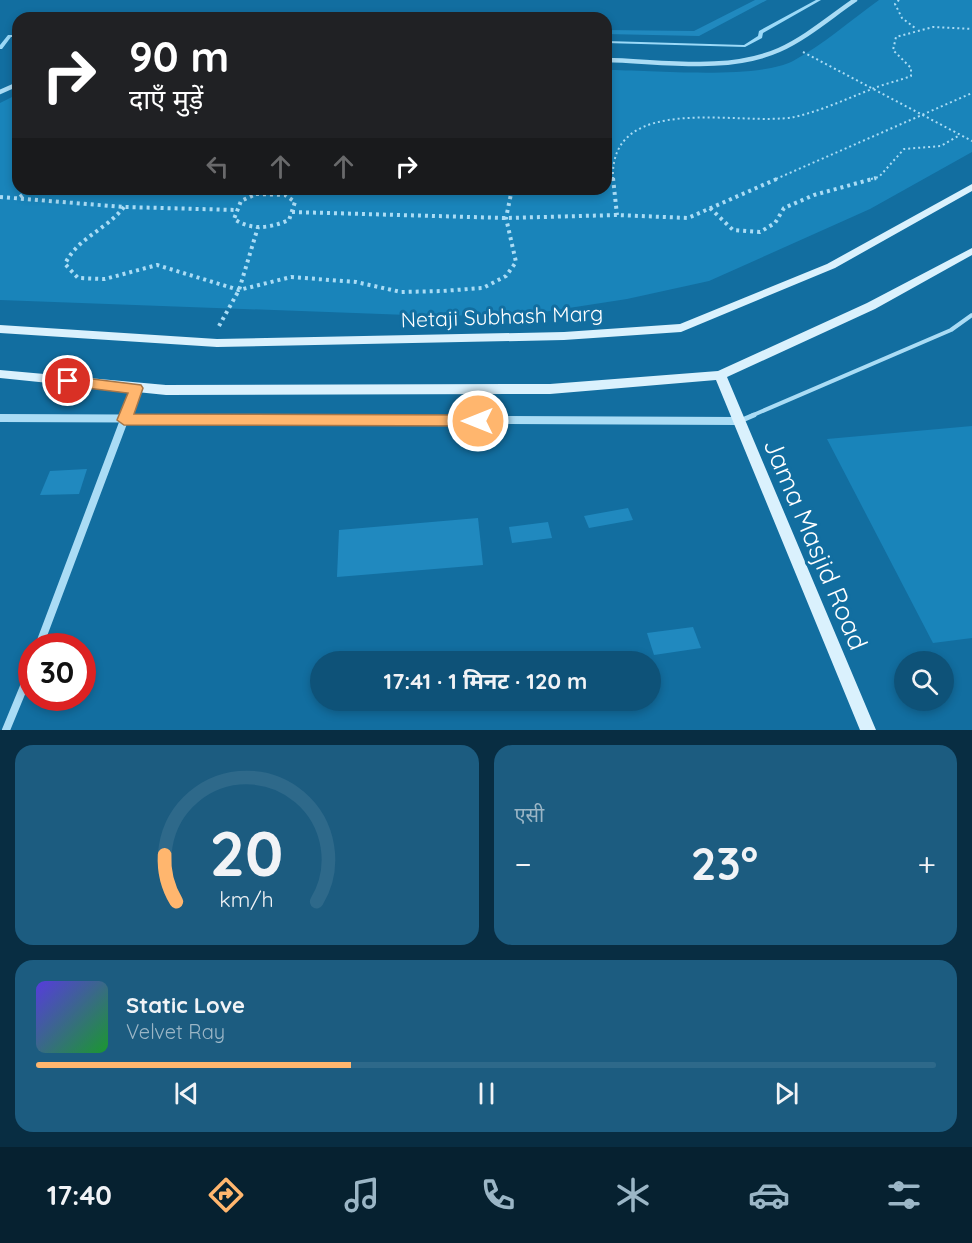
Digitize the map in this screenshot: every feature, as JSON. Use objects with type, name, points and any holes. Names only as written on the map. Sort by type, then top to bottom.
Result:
[{"type":"main road","name":"Netaji Subhash Marg","points":[[0,328],[209,343],[564,336],[681,328],[831,266],[972,187]]},
{"type":"main road","points":[[0,374],[136,388],[550,389],[720,375],[871,306],[972,251]]},
{"type":"main road","name":"Jama Masjid Road","points":[[720,375],[868,730]]},
{"type":"street","points":[[612,60],[733,61],[756,58],[787,44],[855,0]]},
{"type":"street","points":[[44,633],[136,388]]},
{"type":"street","points":[[0,418],[738,421]]},
{"type":"street","points":[[6,730],[18,701]]},
{"type":"lane","points":[[738,421],[951,330],[972,315]]},
{"type":"path","points":[[899,0],[895,4],[902,18],[915,28]]},
{"type":"path","points":[[617,215],[614,165],[620,147],[634,133],[660,122],[690,116],[777,119],[799,116],[850,100],[871,89],[910,76],[911,68],[893,50],[896,37],[915,28],[942,26],[972,29]]},
{"type":"path","points":[[787,44],[972,141]]},
{"type":"path","points":[[292,212],[506,219],[617,215],[688,218],[972,93]]},
{"type":"path","points":[[710,208],[733,230],[760,232],[775,223],[784,208],[814,195],[879,177],[904,149],[940,146],[960,135]]},
{"type":"path","points":[[254,195],[241,201],[237,210],[234,219],[243,227],[274,228],[289,220],[295,202],[285,195]]},
{"type":"path","points":[[124,207],[111,223],[73,248],[66,264],[78,278],[105,279],[157,265],[239,290],[291,277],[356,282],[401,292],[483,288],[506,276],[516,262],[506,219],[510,195]]},
{"type":"path","points":[[0,197],[124,207],[237,210]]},
{"type":"path","points":[[209,343],[239,290],[258,227]]},
{"type":"shaded area","points":[[879,0],[972,0],[972,152],[870,209],[709,281],[627,299],[530,314],[435,316],[0,300],[0,103],[12,97],[12,195],[612,195],[612,70],[729,72],[754,70],[776,67],[793,61],[815,48]]},
{"type":"shaded area","points":[[972,426],[972,638],[933,643],[827,439]]},
{"type":"building","points":[[755,0],[767,0],[699,36],[612,34],[612,30],[694,31]]},
{"type":"building","points":[[87,469],[79,494],[40,495],[50,471]]},
{"type":"building","points":[[628,508],[633,520],[589,528],[584,516]]},
{"type":"building","points":[[478,518],[483,565],[337,577],[339,530]]},
{"type":"building","points":[[548,522],[552,538],[512,543],[509,527]]},
{"type":"building","points":[[693,627],[701,648],[661,654],[661,651],[653,651],[647,633]]},
{"type":"waterway","points":[[612,42],[745,46],[760,37],[761,32],[819,0]]},
{"type":"waterway","points":[[0,48],[12,36]]},
{"type":"route","points":[[68,381],[136,388],[124,420],[478,421]]}]
